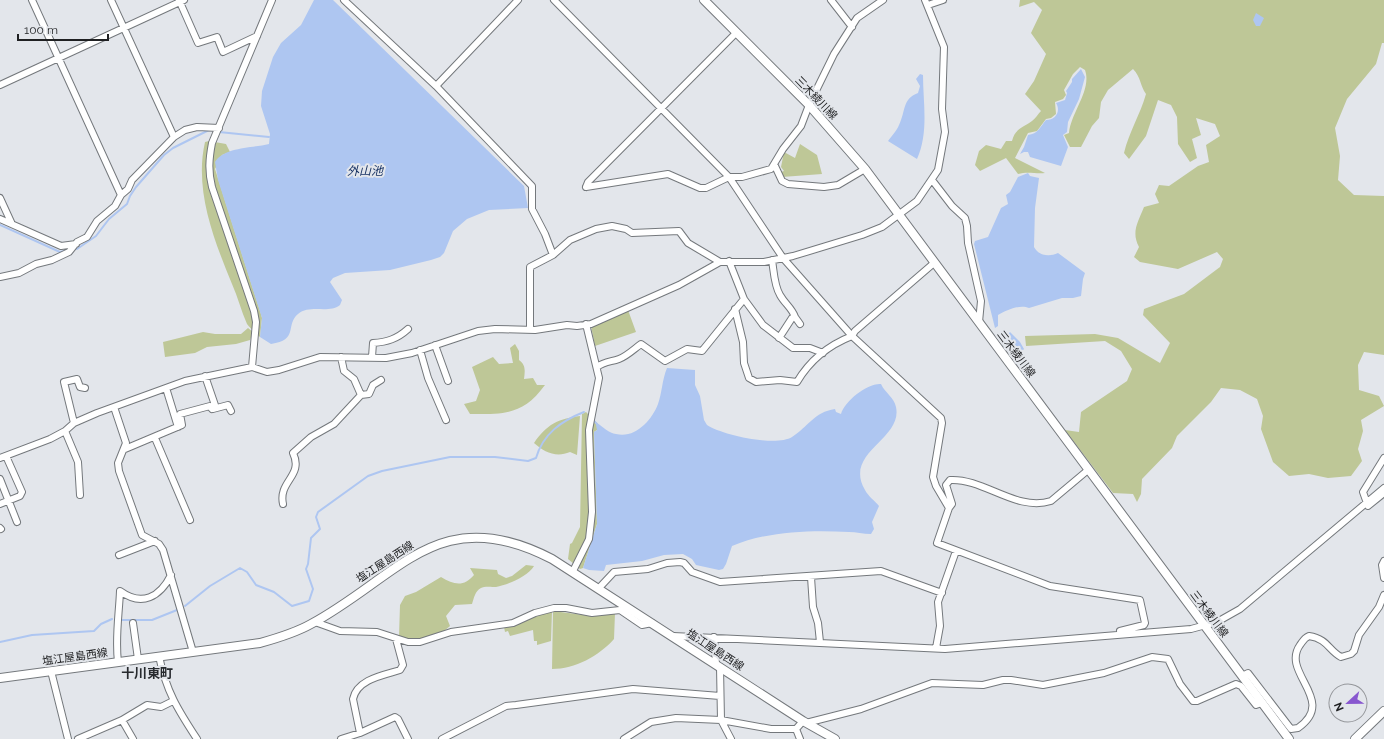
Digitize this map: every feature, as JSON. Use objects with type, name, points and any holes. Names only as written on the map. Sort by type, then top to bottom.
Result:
[{"type":"main road","name":"三木綾川線","points":[[706,1],[736,33],[809,105],[865,169],[900,214],[1088,470],[1289,739]]},
{"type":"main road","name":"塩江屋島西線","points":[[0,678],[260,643],[287,635],[315,622],[402,562],[426,548],[451,540],[478,537],[505,540],[529,547],[573,571],[804,722],[835,739]]},
{"type":"main road","points":[[1355,739],[1384,711]]},
{"type":"street","points":[[32,0],[121,195]]},
{"type":"street","points":[[111,0],[174,137]]},
{"type":"street","points":[[252,367],[256,322],[254,311],[212,187],[209,172],[209,158],[218,128],[272,0]]},
{"type":"street","points":[[344,0],[436,86],[532,186],[532,209],[545,234],[553,255]]},
{"type":"street","points":[[436,86],[518,0]]},
{"type":"street","points":[[554,0],[660,109],[729,177],[783,258],[852,336],[941,418],[942,423],[933,477],[936,486],[949,508]]},
{"type":"street","points":[[831,0],[852,27]]},
{"type":"street","points":[[736,33],[588,182],[586,187],[668,174],[700,188],[706,188],[729,177],[742,177],[765,172],[775,166],[783,149],[801,126],[809,105],[834,54],[860,14],[883,0]]},
{"type":"street","points":[[0,504],[20,496],[22,492],[3,457],[50,439],[65,431],[74,423],[185,381],[252,367],[267,372],[320,357],[386,358],[420,350],[478,331],[495,329],[530,330],[586,324],[602,320],[679,285],[720,262],[764,262],[783,258],[862,235],[882,227],[917,201],[938,170],[946,132],[942,109],[944,47],[927,3],[943,0]]},
{"type":"street","points":[[0,85],[180,1],[198,43],[217,37],[223,52],[257,36]]},
{"type":"street","points":[[0,277],[19,273],[36,264],[52,260],[69,252],[76,244],[87,237],[97,221],[115,206],[121,195],[128,189],[132,180],[174,137],[186,130],[197,127],[218,128]]},
{"type":"street","points":[[775,166],[782,180],[788,184],[824,187],[838,184],[865,169]]},
{"type":"street","points":[[932,180],[952,206],[965,218],[968,226],[968,243],[981,301],[979,322]]},
{"type":"street","points":[[0,198],[11,222]]},
{"type":"street","points":[[0,219],[11,222],[61,246],[76,244]]},
{"type":"street","points":[[530,330],[530,267],[553,255],[570,240],[596,229],[612,226],[626,229],[632,233],[680,231],[688,242],[720,262]]},
{"type":"street","points":[[772,260],[775,282],[780,296],[792,310],[800,324]]},
{"type":"street","points":[[729,261],[744,299],[763,325],[793,348],[810,348],[823,353]]},
{"type":"street","points":[[735,309],[743,342],[744,363],[749,378],[752,380],[765,382],[780,380],[797,382],[806,367],[839,341],[852,336],[855,331],[934,262]]},
{"type":"street","points":[[597,367],[604,362],[619,360],[641,344],[665,361],[687,349],[702,351],[744,299]]},
{"type":"street","points":[[780,338],[790,320],[795,317]]},
{"type":"street","points":[[573,571],[589,539],[592,512],[589,430],[593,406],[598,393],[599,378],[586,324]]},
{"type":"street","points":[[372,357],[373,343],[387,342],[398,337],[408,328]]},
{"type":"street","points":[[435,345],[448,381]]},
{"type":"street","points":[[420,350],[428,378],[446,420]]},
{"type":"street","points":[[341,357],[344,371],[354,379],[361,395]]},
{"type":"street","points":[[205,376],[212,409]]},
{"type":"street","points":[[74,423],[64,382],[77,379],[80,387],[85,388]]},
{"type":"street","points":[[283,504],[283,490],[289,478],[296,471],[297,462],[293,453],[311,437],[334,424],[361,395],[369,394],[374,385],[381,380]]},
{"type":"street","points":[[166,388],[178,427]]},
{"type":"street","points":[[125,449],[156,438],[160,434],[182,425],[180,414],[210,406],[212,409],[228,405],[231,411]]},
{"type":"street","points":[[114,407],[125,438],[125,449],[118,463],[119,471],[142,536],[155,541],[163,550],[193,652]]},
{"type":"street","points":[[65,431],[78,462],[80,495]]},
{"type":"street","points":[[156,438],[190,520]]},
{"type":"street","points":[[1384,458],[1363,492],[1368,506],[1384,493]]},
{"type":"street","points":[[1088,470],[1050,501],[1044,504],[1010,498],[975,484],[959,480],[950,480],[946,485],[952,504],[949,508],[937,543],[1050,586],[1140,600],[1145,623],[1119,632],[1119,634]]},
{"type":"street","points":[[0,479],[17,522]]},
{"type":"street","points":[[673,636],[714,636],[936,648],[1029,643],[1204,626],[1218,622],[1240,608],[1384,488]]},
{"type":"street","points":[[119,555],[155,541]]},
{"type":"street","points":[[936,648],[940,626],[938,602],[956,551]]},
{"type":"street","points":[[1384,561],[1382,565],[1384,578]]},
{"type":"street","points":[[599,588],[614,572],[648,569],[667,563],[684,563],[692,572],[720,582],[811,577],[881,571],[942,593]]},
{"type":"street","points":[[118,662],[116,632],[119,625],[120,591],[129,598],[138,600],[148,598],[158,593],[171,575]]},
{"type":"street","points":[[811,577],[813,607],[818,623],[820,642]]},
{"type":"street","points":[[1242,676],[1248,673],[1291,729],[1298,728],[1308,718],[1313,703],[1307,685],[1296,665],[1295,654],[1297,649],[1305,638],[1309,636],[1327,643],[1336,654],[1341,657],[1351,654],[1362,629],[1379,607],[1384,595]]},
{"type":"street","points":[[315,622],[340,631],[377,632],[408,642],[420,642],[451,632],[513,623],[535,613],[554,608],[566,608],[592,613],[620,610],[642,624],[652,623]]},
{"type":"street","points":[[133,623],[138,659]]},
{"type":"street","points":[[714,636],[718,665],[721,720],[731,739]]},
{"type":"street","points":[[360,733],[353,699],[354,695],[367,681],[400,670],[403,665],[396,639]]},
{"type":"street","points":[[159,656],[164,678],[173,701],[197,739]]},
{"type":"street","points":[[624,739],[642,727],[661,720],[721,720],[771,729],[796,729],[804,722],[861,709],[932,683],[979,685],[1003,680],[1011,680],[1043,685],[1104,673],[1152,657],[1168,659],[1180,684],[1193,701],[1197,701],[1236,684],[1241,686],[1256,705],[1262,702]]},
{"type":"street","points":[[51,671],[68,739]]},
{"type":"street","points":[[442,739],[506,706],[516,704],[633,689],[720,696]]},
{"type":"street","points":[[78,739],[122,720],[147,705],[161,707],[173,701]]},
{"type":"street","points":[[341,739],[360,733],[394,717],[398,719],[408,739]]},
{"type":"street","points":[[122,720],[133,739]]},
{"type":"street","points":[[796,729],[800,739]]},
{"type":"green space","points":[[1020,0],[1384,0],[1384,43],[1382,43],[1376,64],[1347,99],[1335,128],[1340,156],[1338,180],[1354,195],[1384,196],[1384,355],[1364,352],[1358,365],[1359,390],[1379,396],[1384,406],[1361,420],[1363,431],[1358,449],[1362,461],[1351,476],[1328,478],[1309,474],[1289,476],[1273,462],[1261,429],[1263,416],[1257,399],[1240,390],[1221,388],[1211,402],[1177,436],[1172,448],[1142,479],[1141,494],[1137,502],[1133,494],[1113,493],[1065,430],[1079,432],[1081,412],[1127,381],[1132,369],[1121,351],[1105,341],[1026,346],[1025,336],[1095,334],[1118,338],[1160,363],[1170,343],[1143,315],[1144,309],[1184,294],[1220,267],[1223,259],[1217,252],[1178,269],[1140,262],[1134,257],[1139,247],[1135,232],[1136,227],[1144,207],[1159,203],[1155,194],[1159,185],[1169,186],[1198,166],[1209,162],[1206,145],[1220,136],[1215,124],[1196,118],[1201,135],[1192,139],[1197,158],[1190,162],[1178,144],[1177,117],[1171,105],[1158,100],[1146,136],[1129,159],[1124,153],[1146,94],[1138,75],[1133,69],[1108,90],[1101,102],[1099,118],[1092,126],[1081,147],[1070,147],[1064,135],[1069,133],[1073,117],[1086,85],[1085,70],[1080,67],[1073,74],[1064,90],[1066,95],[1063,99],[1055,102],[1056,114],[1051,118],[1046,119],[1037,131],[1028,133],[1015,158],[1045,173],[1018,174],[1006,158],[980,171],[975,165],[979,151],[986,145],[1001,149],[1006,141],[1012,141],[1017,131],[1033,120],[1041,111],[1025,94],[1034,81],[1046,54],[1031,33],[1042,10],[1034,2],[1019,7]]},
{"type":"green space","points":[[209,141],[226,144],[230,152],[222,155],[215,169],[261,314],[260,337],[247,324],[219,250],[208,214],[202,178],[202,160],[205,142]]},
{"type":"green space","points":[[800,144],[817,155],[822,174],[782,177],[781,172],[784,171],[781,167],[784,152],[795,158]]},
{"type":"green space","points":[[628,310],[636,332],[595,346],[591,326]]},
{"type":"green space","points":[[248,328],[253,332],[250,340],[236,344],[207,347],[195,353],[165,357],[163,342],[203,332],[215,334],[241,334]]},
{"type":"green space","points":[[515,344],[519,351],[519,360],[524,366],[524,379],[533,378],[537,385],[545,385],[529,402],[512,411],[493,414],[470,414],[464,404],[476,401],[480,390],[472,367],[493,357],[499,364],[513,363],[510,348]]},
{"type":"green space","points":[[586,412],[597,423],[597,430],[594,432],[597,524],[583,568],[580,569],[568,559],[570,544],[572,543],[580,527],[582,414]]},
{"type":"green space","points":[[580,416],[577,455],[570,452],[565,454],[550,453],[534,443],[548,427],[559,421]]},
{"type":"green space","points":[[526,565],[534,566],[517,580],[496,587],[482,587],[476,593],[472,604],[455,605],[446,616],[450,626],[439,634],[419,640],[399,637],[400,605],[405,596],[416,592],[441,577],[450,582],[459,584],[466,582],[474,575],[470,568],[497,570],[498,574],[506,578],[512,576]]},
{"type":"green space","points":[[552,611],[551,641],[537,645],[537,641],[534,641],[533,630],[510,636],[508,631],[505,632],[504,627]]},
{"type":"green space","points":[[553,611],[591,616],[615,613],[614,639],[594,656],[578,664],[569,667],[552,669]]},
{"type":"water","name":"外山池","points":[[314,0],[333,0],[524,186],[528,208],[489,210],[467,219],[453,231],[444,253],[440,257],[390,270],[345,273],[333,278],[330,282],[342,300],[340,305],[336,308],[330,309],[303,311],[294,318],[288,336],[280,342],[271,344],[260,337],[262,318],[218,180],[215,162],[225,153],[269,144],[270,134],[261,106],[262,91],[273,57],[281,43],[301,25]]},
{"type":"water","points":[[1256,13],[1264,18],[1260,26],[1256,26],[1253,20]]},
{"type":"water","points":[[1081,69],[1085,77],[1079,99],[1068,122],[1067,132],[1063,135],[1068,147],[1061,166],[1030,157],[1028,152],[1020,154],[1028,135],[1037,132],[1046,120],[1050,120],[1055,117],[1058,112],[1056,103],[1065,100],[1067,93],[1066,91],[1072,82],[1072,79]]},
{"type":"water","points":[[920,74],[923,75],[924,128],[921,149],[917,159],[888,141],[898,127],[907,102],[918,93],[920,86],[916,79]]},
{"type":"water","points":[[1028,173],[1030,176],[1039,178],[1035,208],[1034,247],[1044,255],[1058,253],[1085,273],[1081,296],[1062,298],[1029,308],[1018,307],[1009,310],[998,315],[998,326],[995,328],[974,244],[975,241],[988,237],[1001,208],[1008,204],[1006,195],[1010,192],[1018,177]]},
{"type":"water","points":[[1010,332],[1020,342],[1024,349],[1017,357],[1004,340]]},
{"type":"water","points":[[667,368],[695,370],[695,385],[700,396],[704,420],[707,425],[714,429],[736,436],[774,441],[792,437],[822,413],[835,409],[836,412],[841,414],[847,404],[857,394],[869,386],[881,384],[895,404],[896,418],[891,429],[867,456],[862,466],[860,477],[865,490],[879,506],[872,522],[874,529],[871,534],[835,531],[775,534],[760,537],[732,546],[726,564],[723,569],[719,570],[696,565],[692,559],[683,554],[664,555],[642,561],[606,565],[604,571],[583,568],[597,524],[594,432],[597,430],[596,425],[597,423],[606,430],[623,435],[630,434],[642,427],[652,416],[658,404]]},
{"type":"waterway","points":[[77,249],[96,236],[109,219],[127,204],[136,187],[164,155],[173,148],[209,130]]},
{"type":"waterway","points":[[219,132],[269,137]]},
{"type":"waterway","points":[[0,225],[60,252],[64,251]]},
{"type":"waterway","points":[[185,606],[210,586],[240,568],[247,572],[256,585],[274,592],[292,606],[309,601],[313,589],[306,569],[311,538],[320,529],[316,517],[318,512],[368,476],[382,471],[450,457],[495,457],[528,461],[536,458],[543,442],[554,429],[584,412]]},
{"type":"waterway","points":[[592,419],[597,424]]},
{"type":"waterway","points":[[122,620],[152,620],[177,610]]},
{"type":"waterway","points":[[0,642],[32,635],[94,631],[101,624],[112,619]]},
{"type":"district","name":"十川東町","points":[[147,673]]}]
